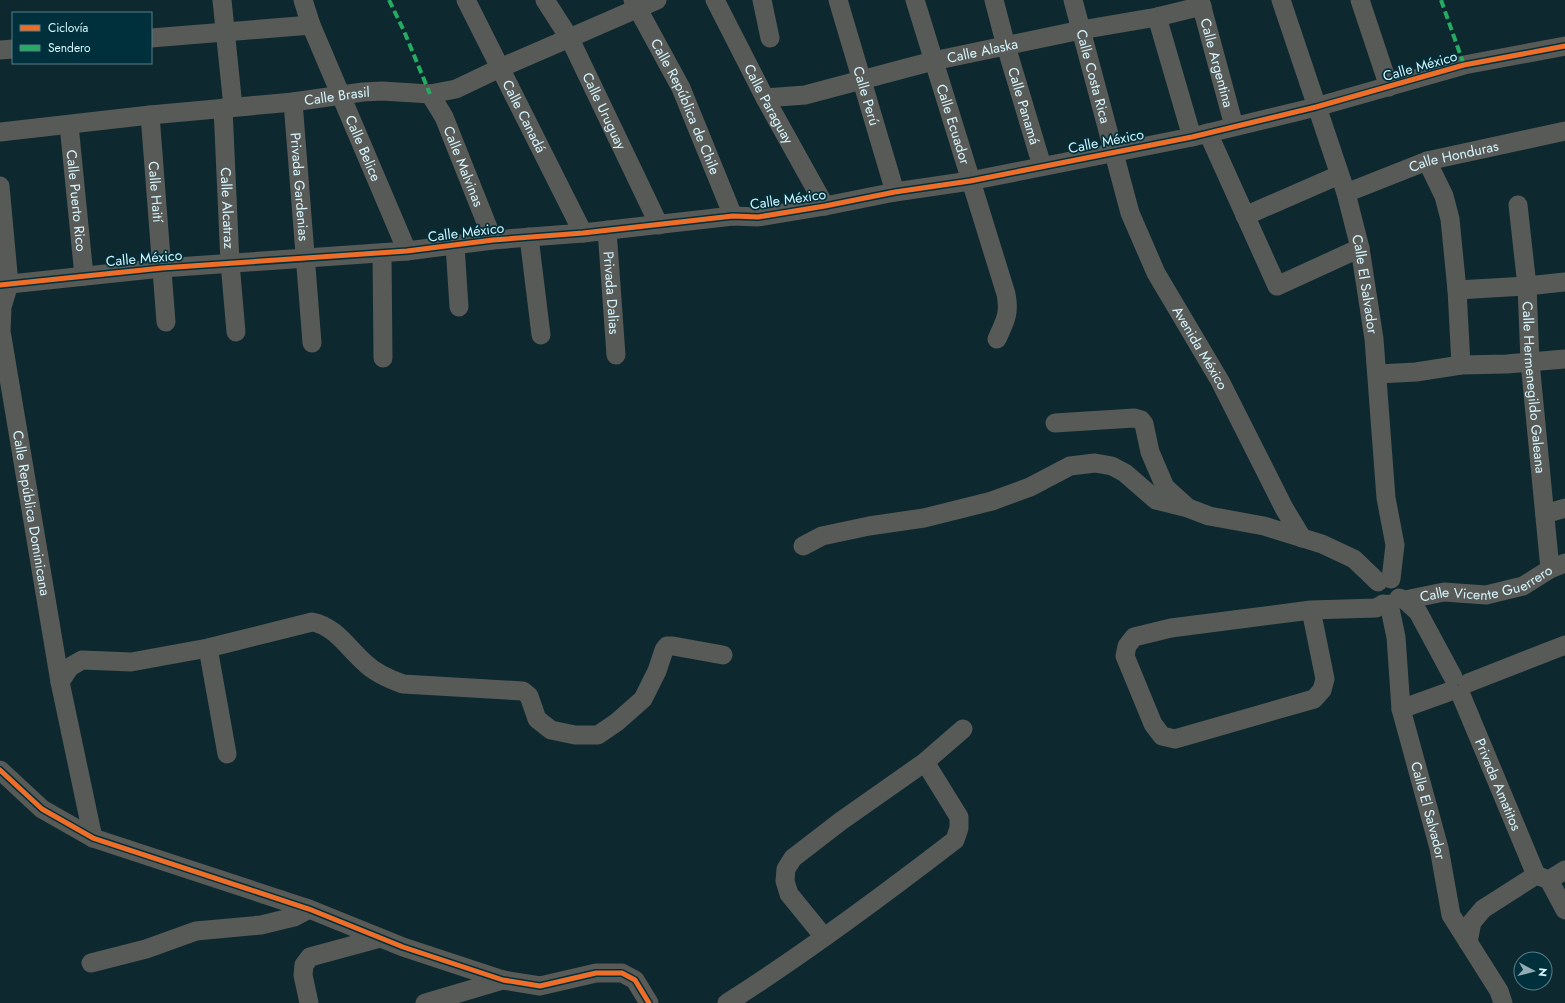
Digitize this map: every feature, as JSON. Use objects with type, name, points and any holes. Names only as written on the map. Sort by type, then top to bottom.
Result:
[{"type":"street","name":"Calle Alcatraz","points":[[222,0],[228,108],[230,263],[236,332]]},
{"type":"street","name":"Calle Belice","points":[[302,0],[311,25],[406,251]]},
{"type":"street","name":"Calle Canadá","points":[[466,0],[583,233]]},
{"type":"street","name":"Calle Uruguay","points":[[544,0],[570,39],[659,225]]},
{"type":"street","name":"Calle Brasil","points":[[0,132],[150,115],[293,102],[382,91],[430,94],[456,89],[500,68],[570,39],[635,4],[657,0]]},
{"type":"street","name":"Calle Paraguay","points":[[715,0],[765,98],[825,206]]},
{"type":"street","points":[[762,0],[770,38]]},
{"type":"street","name":"Calle Perú","points":[[838,0],[895,192]]},
{"type":"street","name":"Calle Ecuador","points":[[915,0],[1006,294],[1008,307],[1007,315],[997,339]]},
{"type":"street","name":"Calle Panamá","points":[[994,0],[1006,46],[1042,166]]},
{"type":"street","name":"Calle Costa Rica","points":[[1073,0],[1114,152]]},
{"type":"street","name":"Calle El Salvador","points":[[1281,0],[1346,193],[1360,248],[1374,339],[1378,374],[1386,498],[1394,545],[1385,581],[1396,582],[1400,587],[1400,593],[1394,602],[1401,709],[1439,848],[1451,915],[1499,990],[1503,1003]]},
{"type":"street","points":[[1360,0],[1389,87]]},
{"type":"street","name":"Calle Alaska","points":[[765,98],[805,95],[933,61],[1081,30],[1157,17],[1201,3]]},
{"type":"street","name":"Calle Argentina","points":[[1201,3],[1234,126]]},
{"type":"street","name":"Calle República de Chile","points":[[635,4],[681,88],[733,216]]},
{"type":"street","points":[[1157,17],[1170,62],[1200,135],[1245,216],[1277,286],[1360,248]]},
{"type":"street","points":[[152,38],[311,25]]},
{"type":"street","name":"Calle México","points":[[4,285],[162,268],[406,251],[493,240],[583,233],[733,216],[758,217],[825,206],[895,192],[970,181],[1200,135],[1316,107],[1464,65],[1565,46]]},
{"type":"street","points":[[0,50],[12,49]]},
{"type":"street","name":"Calle Malvinas","points":[[430,94],[444,117],[493,240]]},
{"type":"street","name":"Privada Gardenias","points":[[293,102],[312,343]]},
{"type":"street","name":"Calle Haití","points":[[150,115],[166,322]]},
{"type":"street","name":"Calle Puerto Rico","points":[[69,125],[84,276]]},
{"type":"street","name":"Calle Honduras","points":[[1346,193],[1427,161],[1565,130]]},
{"type":"street","name":"Avenida México","points":[[1114,152],[1130,213],[1156,273],[1220,381],[1284,508],[1302,538]]},
{"type":"street","points":[[1427,161],[1444,196],[1450,218],[1457,290],[1461,365]]},
{"type":"street","points":[[1245,216],[1340,176]]},
{"type":"street","name":"Calle República Dominicana","points":[[0,186],[4,285],[1,331],[60,682],[93,838]]},
{"type":"street","name":"Calle Hermenegildo Galeana","points":[[1518,205],[1527,286],[1530,362],[1545,514],[1558,566]]},
{"type":"street","name":"Privada Dalias","points":[[607,230],[616,354]]},
{"type":"street","points":[[529,237],[541,335]]},
{"type":"street","points":[[455,245],[459,307]]},
{"type":"street","points":[[382,253],[383,358]]},
{"type":"street","points":[[1457,290],[1565,282]]},
{"type":"street","points":[[1378,374],[1416,372],[1461,365],[1507,364],[1565,360]]},
{"type":"street","points":[[1056,423],[1134,418],[1141,420],[1144,424],[1150,452],[1165,487],[1188,508]]},
{"type":"street","points":[[803,546],[822,536],[869,526],[924,518],[992,501],[1030,487],[1070,466],[1095,463],[1112,466],[1125,473],[1156,500],[1188,508],[1209,516],[1264,526],[1322,544],[1354,559],[1385,581]]},
{"type":"street","points":[[1545,514],[1565,508]]},
{"type":"street","name":"Calle Vicente Guerrero","points":[[1311,610],[1325,678],[1322,690],[1314,699],[1175,739],[1162,736],[1153,724],[1125,656],[1127,646],[1134,637],[1171,628],[1311,610],[1376,608],[1394,602],[1444,592],[1486,595],[1523,586],[1558,566]]},
{"type":"street","name":"Privada Amatitos","points":[[1394,602],[1418,612],[1458,686],[1543,877],[1565,910]]},
{"type":"street","points":[[60,682],[70,667],[82,660],[131,662],[208,648],[312,622],[322,623],[330,628],[366,664],[386,677],[403,684],[523,690],[529,696],[537,719],[551,730],[575,735],[598,735],[617,722],[643,699],[657,671],[664,650],[667,646],[723,656]]},
{"type":"street","points":[[1401,709],[1565,645]]},
{"type":"street","points":[[208,648],[226,754]]},
{"type":"street","points":[[824,937],[789,894],[785,881],[786,869],[793,858],[841,821],[925,762],[963,729]]},
{"type":"street","points":[[727,1003],[760,982],[896,886],[955,840],[959,828],[959,817],[925,762]]},
{"type":"street","points":[[0,770],[42,809],[93,838],[309,909],[403,947],[503,980],[540,986],[596,973],[622,974],[635,980],[649,1003]]},
{"type":"street","points":[[1468,942],[1472,922],[1483,909],[1543,877],[1565,870]]},
{"type":"street","points":[[91,963],[146,949],[196,931],[261,925],[294,917],[309,909]]},
{"type":"street","points":[[309,1003],[303,975],[304,965],[310,957],[380,938]]},
{"type":"street","points":[[425,1003],[503,980]]},
{"type":"marked path","points":[[389,0],[404,31],[430,94]]},
{"type":"marked path","points":[[1441,0],[1464,65]]},
{"type":"cycle path","points":[[0,285],[162,268],[407,251],[493,240],[583,233],[733,216],[758,217],[825,206],[895,192],[970,181],[1192,137],[1316,107],[1464,65],[1565,46]]},
{"type":"cycle path","points":[[0,770],[42,809],[93,838],[309,909],[403,947],[503,980],[540,986],[596,973],[622,973],[635,980],[649,1003]]}]
